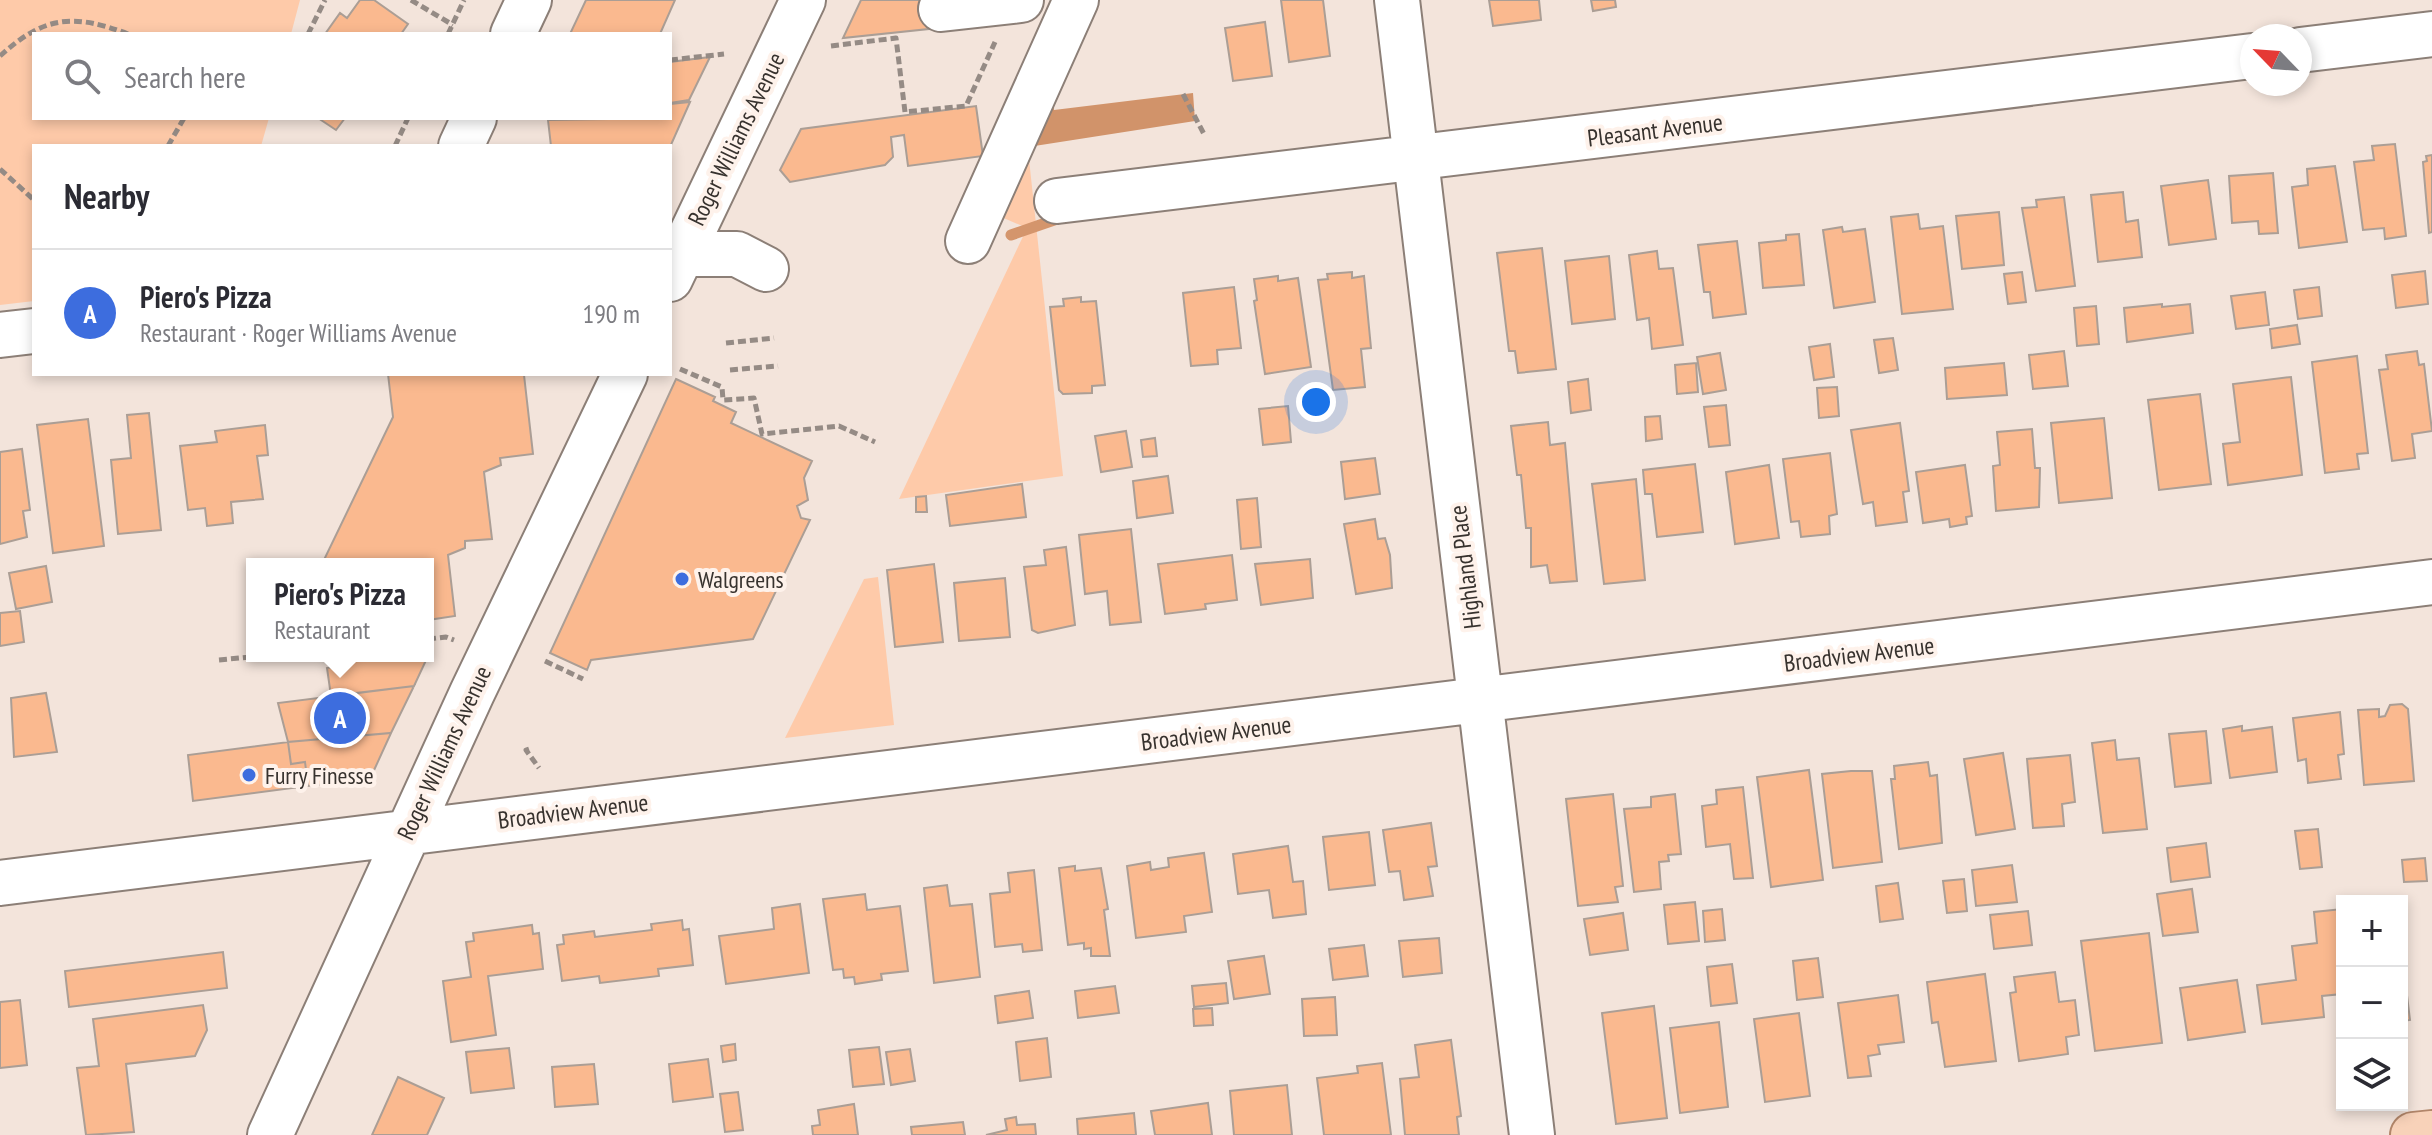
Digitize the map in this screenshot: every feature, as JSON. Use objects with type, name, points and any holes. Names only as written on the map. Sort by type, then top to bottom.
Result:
[{"type":"main road","points":[[2413,1135],[2432,1133]]},
{"type":"street","points":[[514,32],[529,0]]},
{"type":"street","name":"Roger Williams Avenue","points":[[674,262],[803,0]]},
{"type":"street","points":[[941,9],[1021,0]]},
{"type":"street","points":[[968,241],[1076,0]]},
{"type":"street","name":"Highland Place","points":[[1397,0],[1532,1135]]},
{"type":"street","points":[[2312,49],[2432,34]]},
{"type":"street","name":"Pleasant Avenue","points":[[1057,201],[1417,160],[2240,57]]},
{"type":"street","points":[[462,144],[473,120]]},
{"type":"street","points":[[674,262],[737,254],[766,269]]},
{"type":"street","points":[[0,335],[32,331]]},
{"type":"street","name":"Roger Williams Avenue","points":[[270,1135],[407,831],[624,376]]},
{"type":"street","name":"Broadview Avenue","points":[[0,883],[2432,582]]},
{"type":"path","points":[[309,32],[325,0]]},
{"type":"path","points":[[411,0],[453,25]]},
{"type":"path","points":[[449,32],[464,0]]},
{"type":"path","points":[[831,46],[896,38],[905,112],[966,106],[1014,1]]},
{"type":"path","points":[[0,56],[36,27],[67,19],[99,24],[122,32]]},
{"type":"path","points":[[672,60],[724,54]]},
{"type":"path","points":[[1183,94],[1205,136]]},
{"type":"path","points":[[169,144],[183,120]]},
{"type":"path","points":[[396,144],[407,120]]},
{"type":"path","points":[[0,169],[32,198]]},
{"type":"path","points":[[726,343],[774,338]]},
{"type":"path","points":[[730,370],[778,366]]},
{"type":"path","points":[[680,369],[722,387],[723,400],[754,398],[762,434],[839,426],[875,442]]},
{"type":"path","points":[[434,638],[446,637]]},
{"type":"path","points":[[219,660],[246,657]]},
{"type":"path","points":[[545,661],[583,679]]},
{"type":"path","points":[[529,749],[539,768]]},
{"type":"shaded area","points":[[0,0],[300,0],[292,32],[32,32],[32,120],[268,120],[262,144],[32,144],[32,301],[0,305]]},
{"type":"shaded area","points":[[1051,76],[1054,110],[1193,93],[1195,121],[1028,147]]},
{"type":"shaded area","points":[[1029,159],[1063,476],[899,499],[1027,228],[999,216],[1011,162]]},
{"type":"shaded area","points":[[878,577],[894,725],[785,738],[864,579]]},
{"type":"building","points":[[360,0],[374,0],[408,24],[402,32],[326,32],[340,13],[347,18]]},
{"type":"building","points":[[586,0],[675,0],[661,32],[571,32]]},
{"type":"building","points":[[861,0],[935,0],[938,28],[843,38]]},
{"type":"building","points":[[1281,0],[1323,0],[1330,56],[1289,62]]},
{"type":"building","points":[[1489,0],[1539,0],[1541,20],[1493,26]]},
{"type":"building","points":[[1591,0],[1615,0],[1616,7],[1593,11]]},
{"type":"building","points":[[1265,22],[1272,76],[1233,81],[1225,28]]},
{"type":"building","points":[[710,57],[689,100],[672,103],[672,62]]},
{"type":"building","points":[[690,102],[671,144],[551,144],[548,120],[672,120],[672,104]]},
{"type":"building","points":[[976,106],[983,156],[908,166],[904,135],[891,137],[893,157],[885,165],[790,182],[780,170],[801,129]]},
{"type":"building","points":[[321,120],[344,120],[336,130]]},
{"type":"building","points":[[2395,144],[2406,236],[2385,239],[2384,228],[2363,230],[2354,162],[2374,160],[2372,146]]},
{"type":"building","points":[[2432,155],[2432,232],[2429,233],[2423,162],[2427,161],[2426,156]]},
{"type":"building","points":[[2335,166],[2347,242],[2299,248],[2292,187],[2308,185],[2307,169]]},
{"type":"building","points":[[2273,173],[2278,233],[2259,234],[2258,221],[2232,223],[2229,176]]},
{"type":"building","points":[[2208,180],[2216,239],[2169,245],[2161,186]]},
{"type":"building","points":[[2123,192],[2126,222],[2138,220],[2142,257],[2098,262],[2091,195]]},
{"type":"building","points":[[2064,197],[2075,286],[2036,291],[2022,208],[2037,207],[2036,200]]},
{"type":"building","points":[[1999,212],[2004,265],[1962,269],[1956,216]]},
{"type":"building","points":[[1918,214],[1920,229],[1943,226],[1953,309],[1902,314],[1891,217]]},
{"type":"building","points":[[1842,227],[1843,232],[1865,229],[1875,302],[1834,308],[1823,230]]},
{"type":"building","points":[[1799,234],[1804,285],[1763,288],[1759,243],[1786,240],[1786,235]]},
{"type":"building","points":[[1737,241],[1746,314],[1713,318],[1710,292],[1704,292],[1698,245]]},
{"type":"building","points":[[1542,248],[1556,369],[1518,373],[1515,351],[1509,351],[1497,253]]},
{"type":"building","points":[[1657,251],[1659,269],[1673,268],[1683,345],[1652,349],[1649,318],[1637,320],[1629,255]]},
{"type":"building","points":[[1609,256],[1615,319],[1572,324],[1565,261]]},
{"type":"building","points":[[2425,271],[2428,304],[2396,308],[2392,275]]},
{"type":"building","points":[[1352,272],[1352,278],[1364,276],[1371,348],[1361,349],[1365,387],[1333,390],[1318,280],[1328,279],[1327,274]]},
{"type":"building","points":[[2022,272],[2026,302],[2008,304],[2004,274]]},
{"type":"building","points":[[1278,276],[1278,281],[1298,278],[1311,367],[1265,374],[1254,301],[1257,300],[1254,279]]},
{"type":"building","points":[[1234,287],[1241,348],[1217,350],[1218,364],[1191,366],[1183,293]]},
{"type":"building","points":[[2319,287],[2322,316],[2298,319],[2294,290]]},
{"type":"building","points":[[2265,292],[2269,325],[2236,329],[2231,296]]},
{"type":"building","points":[[1081,297],[1081,302],[1096,301],[1105,385],[1092,386],[1092,393],[1063,394],[1059,390],[1050,307],[1064,306],[1063,299]]},
{"type":"building","points":[[2162,304],[2162,307],[2190,304],[2193,333],[2127,342],[2124,308]]},
{"type":"building","points":[[2096,306],[2099,344],[2077,346],[2074,308]]},
{"type":"building","points":[[2297,325],[2300,344],[2272,348],[2270,329]]},
{"type":"building","points":[[1893,338],[1898,370],[1879,373],[1874,340]]},
{"type":"building","points":[[1830,344],[1834,377],[1814,380],[1809,347]]},
{"type":"building","points":[[2064,351],[2068,386],[2033,389],[2029,355]]},
{"type":"building","points":[[2417,351],[2419,365],[2424,364],[2432,431],[2412,434],[2415,458],[2392,461],[2379,370],[2388,369],[2386,355]]},
{"type":"building","points":[[1720,353],[1726,390],[1703,394],[1697,357]]},
{"type":"building","points":[[2357,356],[2368,453],[2357,454],[2359,469],[2325,473],[2312,362]]},
{"type":"building","points":[[1696,363],[1698,392],[1677,394],[1675,365]]},
{"type":"building","points":[[2004,363],[2007,395],[1947,399],[1945,368]]},
{"type":"building","points":[[388,376],[524,376],[533,454],[500,458],[501,465],[484,472],[492,539],[465,541],[465,548],[448,555],[455,616],[434,619],[434,558],[325,558],[393,417]]},
{"type":"building","points":[[2291,377],[2302,475],[2228,485],[2223,444],[2240,442],[2233,384]]},
{"type":"building","name":"Walgreens","points":[[676,379],[715,397],[713,401],[736,412],[731,423],[812,461],[804,478],[808,500],[797,506],[801,518],[810,520],[753,639],[591,660],[587,670],[550,653]]},
{"type":"building","points":[[1588,379],[1591,410],[1571,413],[1568,382]]},
{"type":"building","points":[[1837,387],[1839,416],[1819,418],[1817,388]]},
{"type":"building","points":[[2200,394],[2211,484],[2159,490],[2148,400]]},
{"type":"building","points":[[1726,405],[1730,445],[1709,447],[1704,407]]},
{"type":"building","points":[[1288,406],[1291,442],[1263,445],[1259,409]]},
{"type":"building","points":[[149,413],[161,530],[118,534],[111,460],[131,458],[127,415]]},
{"type":"building","points":[[1660,416],[1662,439],[1646,441],[1645,417]]},
{"type":"building","points":[[2104,418],[2112,498],[2059,503],[2051,423]]},
{"type":"building","points":[[88,419],[104,546],[53,553],[37,425]]},
{"type":"building","points":[[1548,422],[1550,445],[1565,443],[1577,581],[1550,583],[1547,565],[1531,567],[1531,528],[1526,528],[1521,475],[1517,475],[1511,426]]},
{"type":"building","points":[[1900,423],[1909,491],[1903,492],[1907,522],[1876,526],[1873,502],[1863,504],[1851,430]]},
{"type":"building","points":[[265,425],[268,455],[257,456],[263,499],[231,502],[233,523],[207,526],[205,508],[188,510],[180,446],[217,442],[215,431]]},
{"type":"building","points":[[2032,429],[2035,468],[2040,468],[2039,507],[1996,511],[1993,466],[2000,465],[1997,432]]},
{"type":"building","points":[[1126,431],[1132,467],[1101,472],[1095,436]]},
{"type":"building","points":[[1155,438],[1157,456],[1143,457],[1141,440]]},
{"type":"building","points":[[22,449],[30,510],[23,511],[27,537],[0,544],[0,452]]},
{"type":"building","points":[[1830,453],[1837,514],[1829,516],[1830,534],[1801,537],[1799,521],[1791,522],[1783,459]]},
{"type":"building","points":[[1375,458],[1380,494],[1345,499],[1341,462]]},
{"type":"building","points":[[1695,464],[1703,532],[1657,537],[1652,494],[1645,494],[1643,470]]},
{"type":"building","points":[[1769,465],[1779,538],[1735,544],[1726,472]]},
{"type":"building","points":[[1965,465],[1972,516],[1966,517],[1967,524],[1950,527],[1949,519],[1923,523],[1916,472]]},
{"type":"building","points":[[1168,476],[1173,513],[1137,518],[1133,481]]},
{"type":"building","points":[[1636,479],[1645,580],[1604,584],[1592,484]]},
{"type":"building","points":[[1022,484],[1026,517],[950,526],[946,495]]},
{"type":"building","points":[[926,496],[927,512],[916,512],[916,497]]},
{"type":"building","points":[[1257,498],[1261,547],[1241,549],[1237,500]]},
{"type":"building","points":[[1375,519],[1378,539],[1385,538],[1390,555],[1392,588],[1356,594],[1344,524]]},
{"type":"building","points":[[1131,529],[1141,622],[1110,625],[1107,591],[1085,594],[1079,535]]},
{"type":"building","points":[[1066,547],[1075,625],[1038,633],[1032,630],[1024,567],[1046,565],[1044,550]]},
{"type":"building","points":[[1232,555],[1237,600],[1205,604],[1206,609],[1165,614],[1158,564]]},
{"type":"building","points":[[1310,559],[1313,598],[1261,605],[1255,564]]},
{"type":"building","points":[[934,564],[943,642],[895,647],[887,570]]},
{"type":"building","points":[[46,566],[52,602],[16,609],[9,573]]},
{"type":"building","points":[[1005,578],[1010,637],[959,641],[954,583]]},
{"type":"building","points":[[20,611],[24,642],[0,646],[0,613]]},
{"type":"building","points":[[425,662],[414,686],[331,696],[327,668],[352,664]]},
{"type":"building","points":[[414,686],[391,733],[288,742],[278,703]]},
{"type":"building","points":[[46,693],[57,752],[14,757],[11,698]]},
{"type":"building","points":[[2402,704],[2408,709],[2414,781],[2364,785],[2358,710],[2379,709],[2379,717],[2385,716],[2390,705]]},
{"type":"building","points":[[2340,712],[2344,754],[2338,755],[2341,779],[2308,783],[2306,759],[2298,761],[2293,718]]},
{"type":"building","points":[[2242,726],[2242,731],[2272,727],[2277,772],[2230,778],[2223,729]]},
{"type":"building","points":[[2206,731],[2211,783],[2175,787],[2169,734]]},
{"type":"building","points":[[391,733],[370,779],[308,786],[305,762],[291,764],[288,742]]},
{"type":"building","points":[[2115,740],[2117,760],[2139,758],[2147,829],[2103,833],[2092,743]]},
{"type":"building","name":"Furry Finesse","points":[[288,742],[291,764],[305,762],[308,786],[193,801],[188,755]]},
{"type":"building","points":[[2003,753],[2015,829],[1976,835],[1964,759]]},
{"type":"building","points":[[2070,755],[2075,802],[2062,804],[2064,826],[2033,828],[2027,759]]},
{"type":"building","points":[[1928,762],[1930,776],[1937,775],[1942,843],[1899,849],[1891,779],[1895,779],[1894,766]]},
{"type":"building","points":[[1809,770],[1823,880],[1771,887],[1757,777]]},
{"type":"building","points":[[1872,771],[1882,862],[1833,868],[1822,774]]},
{"type":"building","points":[[1743,787],[1753,878],[1734,879],[1730,844],[1706,847],[1702,806],[1717,804],[1716,790]]},
{"type":"building","points":[[1613,794],[1623,886],[1615,887],[1618,902],[1578,906],[1566,799]]},
{"type":"building","points":[[1675,794],[1681,854],[1668,855],[1669,861],[1659,862],[1661,889],[1634,892],[1624,809],[1651,807],[1651,797]]},
{"type":"building","points":[[1431,823],[1437,866],[1428,867],[1433,896],[1404,900],[1400,871],[1389,872],[1383,830]]},
{"type":"building","points":[[2318,829],[2322,867],[2300,869],[2295,831]]},
{"type":"building","points":[[1369,832],[1375,885],[1329,890],[1323,837]]},
{"type":"building","points":[[2206,843],[2210,877],[2171,882],[2167,848]]},
{"type":"building","points":[[1288,846],[1293,882],[1303,881],[1306,914],[1273,918],[1269,890],[1238,894],[1233,854]]},
{"type":"building","points":[[1204,853],[1212,912],[1184,916],[1186,932],[1136,938],[1127,866],[1150,862],[1151,870],[1169,867],[1168,858]]},
{"type":"building","points":[[2425,858],[2427,881],[2404,882],[2402,860]]},
{"type":"building","points":[[2012,865],[2017,902],[1976,906],[1972,870]]},
{"type":"building","points":[[1075,866],[1075,871],[1101,868],[1108,909],[1104,910],[1110,956],[1091,956],[1091,948],[1084,949],[1084,943],[1068,945],[1059,868]]},
{"type":"building","points":[[1034,870],[1042,950],[1023,952],[1022,944],[995,947],[990,894],[1010,892],[1008,873]]},
{"type":"building","points":[[1964,879],[1967,911],[1947,913],[1943,881]]},
{"type":"building","points":[[1898,883],[1903,919],[1880,922],[1876,886]]},
{"type":"building","points":[[947,885],[950,906],[972,904],[980,977],[934,983],[924,888]]},
{"type":"building","points":[[2192,889],[2198,932],[2163,936],[2157,894]]},
{"type":"building","points":[[865,894],[867,910],[900,906],[908,971],[881,974],[882,980],[855,984],[854,977],[844,978],[843,969],[833,970],[823,899]]},
{"type":"building","points":[[1695,902],[1699,941],[1668,944],[1664,905]]},
{"type":"building","points":[[800,904],[809,973],[726,984],[719,936],[774,929],[772,908]]},
{"type":"building","points":[[1722,909],[1725,940],[1705,942],[1703,911]]},
{"type":"building","points":[[2336,910],[2336,995],[2322,996],[2324,1017],[2262,1024],[2257,985],[2296,980],[2292,946],[2317,943],[2314,912]]},
{"type":"building","points":[[2028,911],[2032,945],[1994,949],[1990,915]]},
{"type":"building","points":[[1623,913],[1628,950],[1590,955],[1584,919]]},
{"type":"building","points":[[682,920],[683,930],[689,929],[693,965],[658,969],[659,976],[600,983],[599,976],[562,981],[557,945],[564,944],[563,935],[594,931],[595,937],[652,930],[651,924]]},
{"type":"building","points":[[532,925],[533,934],[539,933],[543,969],[488,976],[496,1035],[451,1042],[443,981],[471,977],[466,942],[474,941],[473,933]]},
{"type":"building","points":[[2149,933],[2162,1043],[2095,1051],[2081,941]]},
{"type":"building","points":[[1439,938],[1442,973],[1403,977],[1399,941]]},
{"type":"building","points":[[1364,945],[1368,976],[1333,980],[1329,949]]},
{"type":"building","points":[[223,952],[227,988],[69,1007],[65,971]]},
{"type":"building","points":[[1264,956],[1270,994],[1234,999],[1228,961]]},
{"type":"building","points":[[1818,958],[1823,997],[1797,1000],[1793,961]]},
{"type":"building","points":[[1732,964],[1737,1003],[1711,1006],[1707,967]]},
{"type":"building","points":[[2055,972],[2059,1002],[2075,1000],[2079,1035],[2066,1037],[2068,1054],[2019,1061],[2010,993],[2016,992],[2014,977]]},
{"type":"building","points":[[1985,974],[1996,1061],[1945,1067],[1938,1022],[1932,1023],[1927,982]]},
{"type":"building","points":[[2237,980],[2245,1032],[2188,1040],[2180,988]]},
{"type":"building","points":[[1226,983],[1228,1003],[1194,1007],[1192,986]]},
{"type":"building","points":[[1115,986],[1119,1013],[1078,1018],[1075,991]]},
{"type":"building","points":[[1029,991],[1033,1018],[998,1023],[995,996]]},
{"type":"building","points":[[1898,995],[1904,1042],[1878,1045],[1880,1054],[1868,1056],[1871,1076],[1848,1078],[1838,1003]]},
{"type":"building","points":[[1335,997],[1337,1035],[1304,1036],[1302,999]]},
{"type":"building","points":[[20,1000],[27,1065],[0,1068],[0,1002]]},
{"type":"building","points":[[203,1005],[207,1030],[195,1056],[126,1064],[134,1132],[86,1135],[77,1068],[99,1066],[93,1019]]},
{"type":"building","points":[[1654,1006],[1667,1118],[1616,1124],[1602,1013]]},
{"type":"building","points":[[1212,1008],[1213,1025],[1194,1026],[1193,1009]]},
{"type":"building","points":[[1799,1013],[1810,1096],[1765,1102],[1754,1019]]},
{"type":"building","points":[[1719,1022],[1728,1107],[1680,1113],[1670,1028]]},
{"type":"building","points":[[1047,1038],[1051,1077],[1020,1081],[1016,1042]]},
{"type":"building","points":[[1451,1040],[1461,1116],[1457,1117],[1459,1135],[1405,1135],[1400,1079],[1419,1077],[1415,1045]]},
{"type":"building","points":[[735,1044],[736,1060],[723,1062],[721,1046]]},
{"type":"building","points":[[879,1047],[884,1084],[853,1087],[849,1050]]},
{"type":"building","points":[[509,1048],[514,1088],[471,1093],[466,1052]]},
{"type":"building","points":[[910,1049],[915,1081],[891,1085],[886,1052]]},
{"type":"building","points":[[708,1059],[713,1097],[673,1102],[669,1064]]},
{"type":"building","points":[[1382,1063],[1391,1135],[1324,1135],[1317,1078],[1358,1073],[1357,1066]]},
{"type":"building","points":[[594,1064],[598,1104],[555,1107],[552,1067]]},
{"type":"building","points":[[398,1077],[444,1098],[427,1135],[372,1135]]},
{"type":"building","points":[[1287,1085],[1292,1135],[1234,1135],[1230,1091]]},
{"type":"building","points":[[738,1092],[743,1130],[725,1132],[720,1094]]},
{"type":"building","points":[[1208,1103],[1212,1135],[1155,1135],[1151,1111]]},
{"type":"building","points":[[854,1104],[858,1135],[813,1135],[812,1126],[820,1125],[818,1110]]},
{"type":"building","points":[[1134,1113],[1136,1135],[1078,1135],[1077,1119]]},
{"type":"building","points":[[1016,1117],[1017,1125],[1035,1124],[1036,1135],[986,1135],[1007,1130],[1005,1119]]},
{"type":"building","points":[[963,1122],[965,1135],[912,1135],[911,1127]]},
{"type":"waterway","points":[[1011,235],[1060,218]]},
{"type":"place","name":"Walgreens","points":[[682,579]]},
{"type":"place","name":"Piero's Pizza","points":[[340,718]]},
{"type":"place","name":"Furry Finesse","points":[[249,775]]}]
